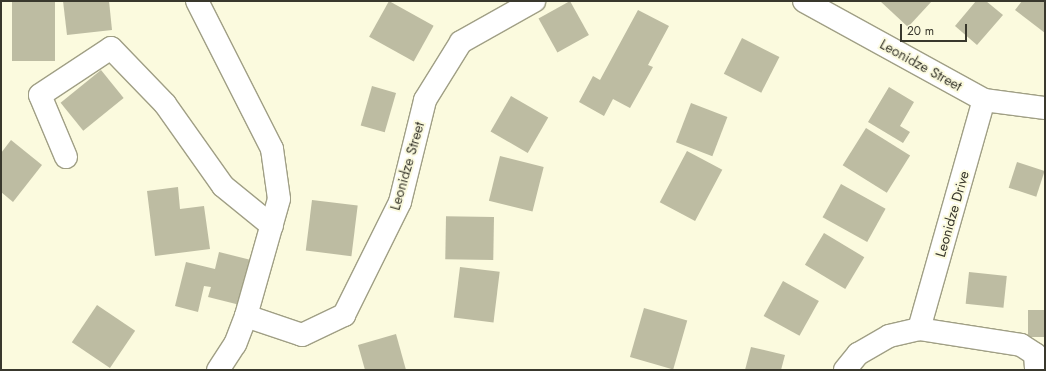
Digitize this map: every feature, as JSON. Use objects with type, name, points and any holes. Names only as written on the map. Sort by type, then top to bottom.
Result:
[{"type":"street","points":[[197,1],[272,149],[279,199],[246,316],[235,344],[218,370]]},
{"type":"street","name":"Leonidze Street","points":[[246,316],[302,335],[344,315],[400,202],[425,100],[461,42],[534,1]]},
{"type":"street","name":"Leonidze Street","points":[[804,1],[984,100],[1045,108]]},
{"type":"street","points":[[66,157],[40,95],[111,48],[165,104],[222,186],[272,226]]},
{"type":"street","name":"Leonidze Drive","points":[[920,329],[984,100]]},
{"type":"street","points":[[845,370],[858,354],[876,343],[889,336],[920,329],[1021,345],[1035,354],[1036,370]]},
{"type":"building","points":[[12,1],[55,1],[55,61],[12,61]]},
{"type":"building","points":[[63,1],[109,1],[112,30],[67,35]]},
{"type":"building","points":[[389,1],[434,26],[414,62],[369,37]]},
{"type":"building","points":[[570,1],[589,35],[557,53],[539,18]]},
{"type":"building","points":[[880,1],[932,1],[908,27]]},
{"type":"building","points":[[976,1],[986,1],[1003,15],[977,45],[955,26]]},
{"type":"building","points":[[1022,1],[1045,1],[1045,33],[1015,10]]},
{"type":"building","points":[[638,10],[669,26],[648,65],[653,67],[630,108],[613,99],[604,116],[579,102],[593,76],[600,80]]},
{"type":"building","points":[[742,38],[779,57],[761,93],[724,74]]},
{"type":"building","points":[[101,70],[124,98],[83,131],[61,103]]},
{"type":"building","points":[[372,86],[396,93],[385,132],[361,125]]},
{"type":"building","points":[[889,87],[914,102],[900,126],[910,132],[903,143],[868,122]]},
{"type":"building","points":[[511,96],[548,117],[528,153],[490,132]]},
{"type":"building","points":[[691,103],[727,117],[712,156],[676,142]]},
{"type":"building","points":[[866,128],[910,156],[887,193],[843,165]]},
{"type":"building","points":[[11,140],[42,165],[13,202],[1,192],[1,153]]},
{"type":"building","points":[[687,151],[722,170],[695,221],[660,202]]},
{"type":"building","points":[[500,156],[544,167],[533,212],[489,201]]},
{"type":"building","points":[[1017,162],[1045,171],[1036,197],[1009,188]]},
{"type":"building","points":[[841,184],[886,209],[867,242],[823,217]]},
{"type":"building","points":[[178,187],[180,209],[204,206],[210,249],[155,256],[147,191]]},
{"type":"building","points":[[312,200],[358,206],[351,256],[306,251]]},
{"type":"building","points":[[446,216],[494,217],[493,260],[445,259]]},
{"type":"building","points":[[824,233],[864,257],[845,289],[805,265]]},
{"type":"building","points":[[219,252],[251,260],[240,305],[208,297],[211,287],[204,286],[198,312],[175,306],[186,262],[215,269]]},
{"type":"building","points":[[460,267],[500,272],[493,322],[454,318]]},
{"type":"building","points":[[969,272],[1007,276],[1003,308],[966,304]]},
{"type":"building","points":[[783,281],[819,301],[799,336],[764,316]]},
{"type":"building","points":[[97,305],[135,331],[110,368],[72,342]]},
{"type":"building","points":[[644,308],[687,320],[673,369],[630,357]]},
{"type":"building","points":[[1028,310],[1045,310],[1045,337],[1028,337]]},
{"type":"building","points":[[396,334],[406,370],[365,370],[358,345]]},
{"type":"building","points":[[751,347],[785,355],[781,370],[745,370]]}]
